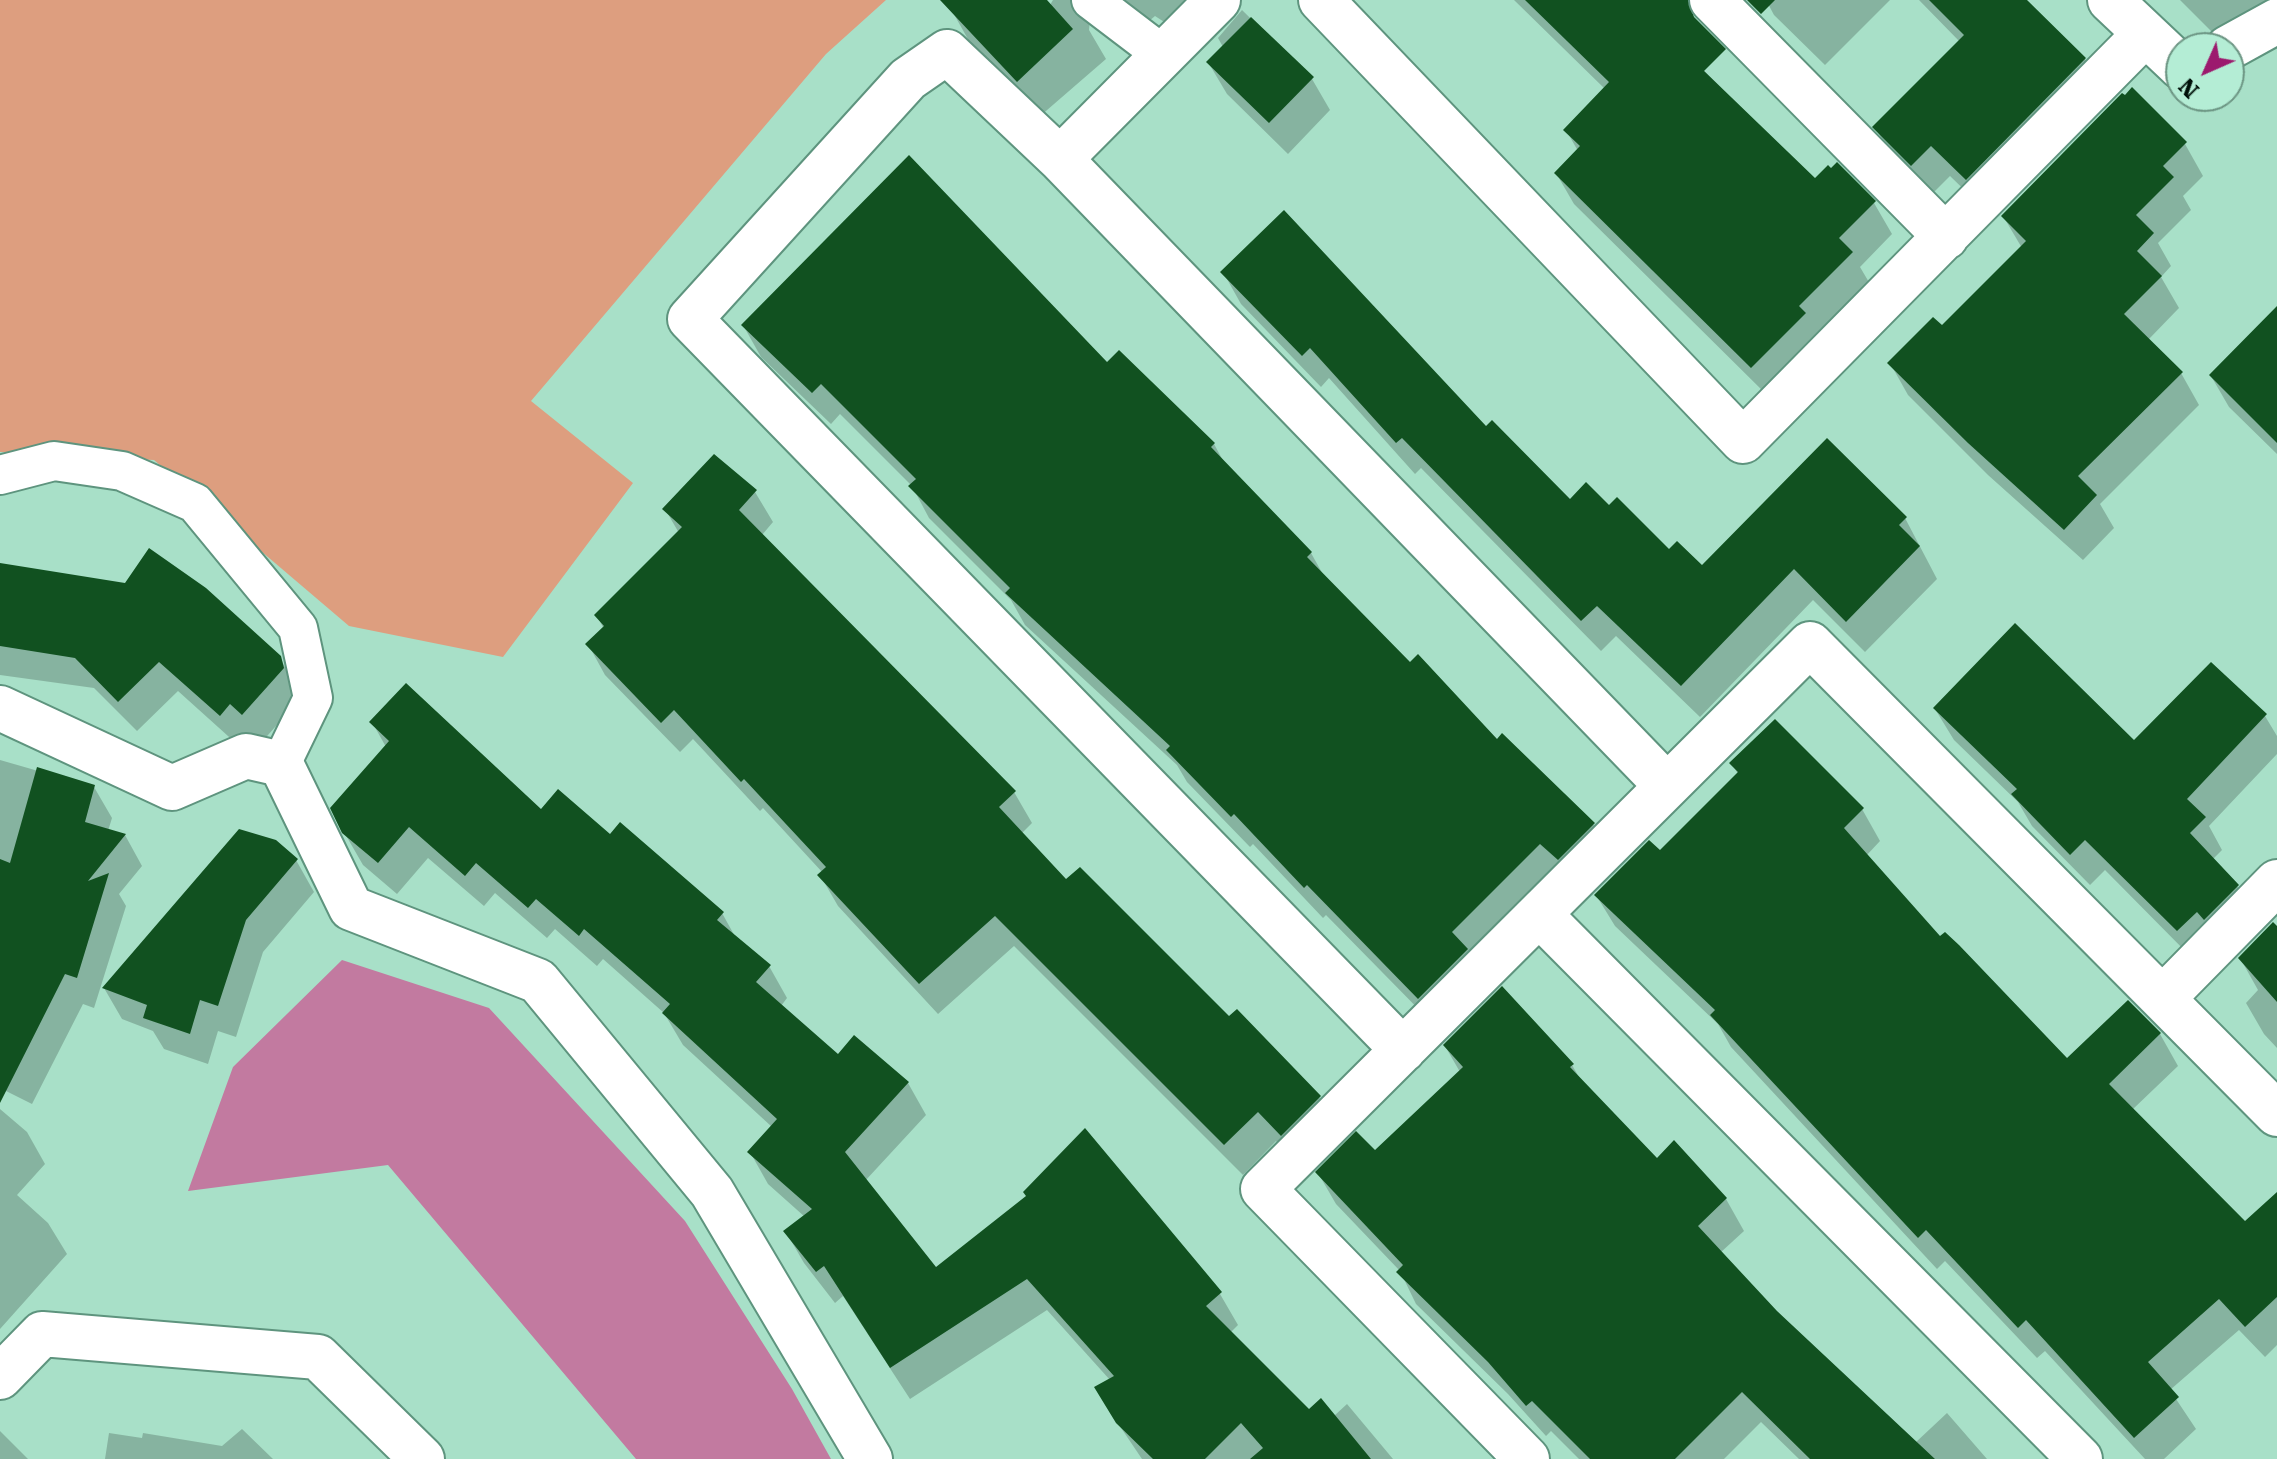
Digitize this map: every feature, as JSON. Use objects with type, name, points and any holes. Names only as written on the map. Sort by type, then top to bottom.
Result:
[{"type":"street","points":[[1060,159],[1218,0]]},
{"type":"street","points":[[1321,0],[1743,441],[2145,34]]},
{"type":"street","points":[[1712,0],[1946,237]]},
{"type":"street","points":[[2110,0],[2165,52]]},
{"type":"street","points":[[2245,39],[2277,21]]},
{"type":"street","points":[[1403,1050],[690,319],[908,79],[947,52],[1060,159],[1667,786]]},
{"type":"street","points":[[1527,1459],[1263,1189],[1810,644],[2277,1114]]},
{"type":"street","points":[[0,708],[172,788],[246,756],[281,764],[351,908],[538,981],[712,1192],[870,1459]]},
{"type":"street","points":[[2163,998],[2277,882]]},
{"type":"street","points":[[1539,914],[2080,1459]]},
{"type":"street","points":[[0,1377],[42,1334],[318,1357],[422,1459]]},
{"type":"lane","points":[[1091,0],[1162,54]]},
{"type":"lane","points":[[0,475],[54,461],[122,471],[195,503],[298,628],[313,698],[281,764]]},
{"type":"shaded area","points":[[0,0],[886,0],[826,54],[531,401],[633,483],[503,657],[349,626],[154,460],[0,452]]},
{"type":"shaded area","points":[[342,960],[489,1008],[685,1221],[792,1389],[831,1459],[636,1459],[388,1165],[188,1191],[233,1067]]},
{"type":"building","points":[[940,0],[1047,0],[1073,29],[1017,82]]},
{"type":"building","points":[[1525,0],[1688,0],[1694,17],[1726,49],[1704,71],[1815,178],[1828,165],[1831,168],[1837,162],[1876,201],[1839,238],[1853,252],[1799,306],[1806,313],[1751,368],[1554,173],[1580,146],[1563,130],[1609,82]]},
{"type":"building","points":[[1747,0],[1775,0],[1761,14]]},
{"type":"building","points":[[1929,0],[2027,0],[2086,58],[1966,180],[1931,146],[1911,166],[1872,127],[1964,35]]},
{"type":"building","points":[[1251,17],[1314,77],[1269,123],[1206,62]]},
{"type":"building","points":[[2132,87],[2187,142],[2163,166],[2174,177],[2136,215],[2154,233],[2137,251],[2162,276],[2124,314],[2183,372],[2078,476],[2097,495],[2064,530],[1968,443],[1887,363],[1933,317],[1942,325],[2026,241],[2001,216],[2122,93],[2125,95]]},
{"type":"building","points":[[909,155],[1107,362],[1119,350],[1215,443],[1211,447],[1312,552],[1307,557],[1410,662],[1418,654],[1497,739],[1502,733],[1595,823],[1558,860],[1540,844],[1452,932],[1468,949],[1418,999],[1307,885],[1304,888],[1234,814],[1231,817],[1166,750],[1170,746],[1005,593],[1010,588],[908,486],[916,479],[821,384],[812,393],[741,325]]},
{"type":"building","points":[[1284,210],[1486,426],[1492,420],[1570,499],[1586,482],[1609,505],[1617,497],[1669,549],[1677,541],[1702,565],[1827,438],[1907,517],[1899,525],[1920,546],[1846,622],[1794,569],[1681,686],[1597,606],[1581,621],[1402,438],[1396,443],[1310,348],[1302,356],[1220,272]]},
{"type":"building","points":[[2277,306],[2277,443],[2209,375]]},
{"type":"building","points":[[714,454],[757,490],[739,510],[1016,791],[999,807],[1066,879],[1080,867],[1229,1016],[1237,1009],[1321,1096],[1281,1136],[1258,1112],[1224,1145],[995,916],[919,984],[817,875],[826,867],[744,779],[741,782],[674,710],[661,723],[585,644],[604,626],[594,615],[682,527],[662,509]]},
{"type":"building","points":[[149,548],[206,588],[281,656],[284,668],[242,715],[230,704],[220,716],[159,662],[118,702],[75,658],[0,646],[0,563],[125,583]]},
{"type":"building","points":[[2015,623],[2134,740],[2211,662],[2267,714],[2187,799],[2206,817],[2190,833],[2239,885],[2204,920],[2197,912],[2177,931],[2085,840],[2070,855],[2011,794],[2017,789],[1933,708]]},
{"type":"building","points":[[406,683],[541,809],[558,789],[610,834],[620,822],[724,912],[717,920],[771,965],[756,982],[838,1054],[854,1035],[909,1082],[845,1152],[936,1267],[1026,1196],[1023,1192],[1085,1128],[1222,1292],[1206,1306],[1309,1409],[1321,1398],[1371,1459],[1250,1459],[1263,1448],[1241,1423],[1205,1459],[1153,1459],[1116,1423],[1094,1387],[1114,1376],[1027,1279],[890,1368],[824,1266],[816,1272],[783,1231],[812,1209],[747,1152],[777,1119],[662,1013],[670,1004],[584,929],[579,936],[536,899],[528,908],[476,863],[465,876],[409,827],[378,863],[342,833],[330,808],[389,741],[369,722]]},
{"type":"building","points":[[1775,719],[1864,808],[1844,828],[1940,936],[1945,932],[1959,945],[2067,1058],[2128,1000],[2161,1033],[2109,1084],[2245,1221],[2277,1192],[2277,1297],[2245,1327],[2219,1299],[2148,1362],[2179,1397],[2134,1438],[2026,1320],[2018,1328],[1926,1230],[1918,1238],[1710,1015],[1715,1010],[1594,895],[1649,840],[1660,850],[1738,772],[1729,763]]},
{"type":"building","points":[[37,767],[95,785],[85,822],[126,834],[88,881],[109,873],[77,978],[65,974],[0,1103],[0,859],[10,863]]},
{"type":"building","points":[[239,829],[276,840],[298,859],[246,920],[218,1006],[200,1000],[190,1034],[143,1018],[147,1005],[102,988]]},
{"type":"building","points":[[2273,922],[2277,926],[2277,1002],[2238,958]]},
{"type":"building","points":[[1502,986],[1574,1064],[1570,1067],[1657,1158],[1674,1140],[1727,1198],[1698,1226],[1777,1311],[1935,1459],[1810,1459],[1742,1392],[1675,1459],[1590,1459],[1532,1401],[1526,1406],[1488,1362],[1396,1272],[1403,1265],[1315,1172],[1356,1131],[1375,1150],[1463,1067],[1443,1045]]}]
